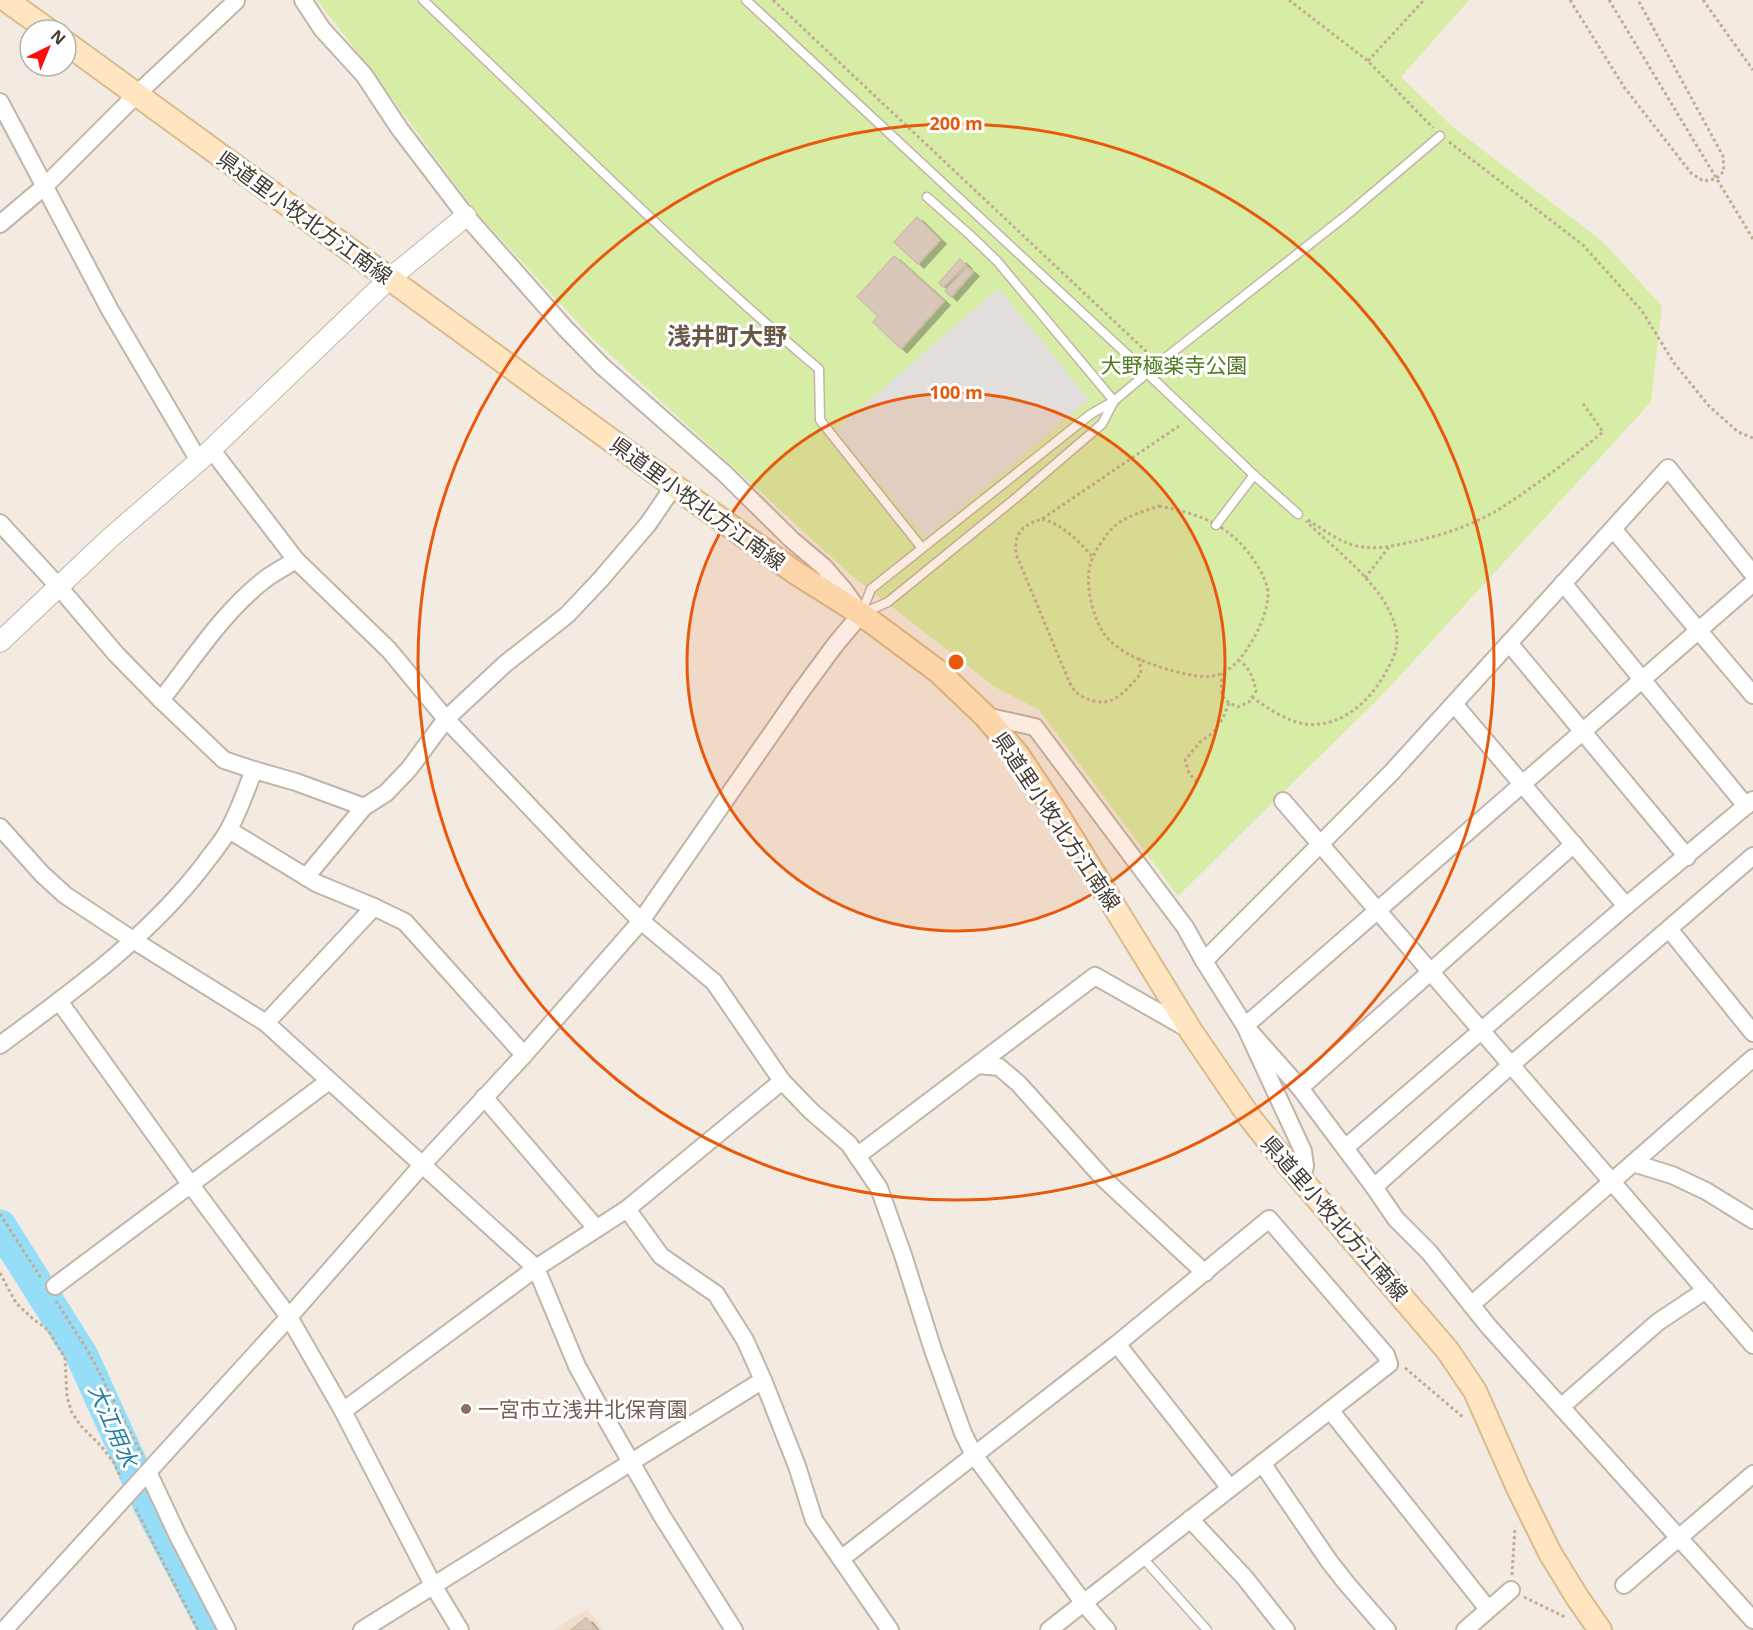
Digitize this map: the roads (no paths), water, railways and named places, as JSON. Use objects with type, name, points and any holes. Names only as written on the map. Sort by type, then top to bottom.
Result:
[{"type":"main road","points":[[6,0],[31,18]]},
{"type":"main road","name":"県道里小牧北方江南線","points":[[78,52],[674,486],[796,573],[861,614],[939,672],[985,716],[1018,754],[1191,1030],[1251,1119],[1448,1351],[1470,1383],[1550,1552],[1600,1630]]},
{"type":"street","points":[[4,1630],[289,1317],[641,921],[799,694],[861,614],[824,567],[792,540],[724,473],[602,366],[558,321],[466,216],[399,128],[364,75],[322,29],[303,0]]},
{"type":"street","points":[[0,224],[45,186],[137,94],[236,1]]},
{"type":"street","points":[[0,102],[110,310],[205,455],[296,560],[389,650],[446,719],[586,866],[641,921],[714,982],[782,1081],[811,1111],[849,1144],[879,1188],[933,1350],[963,1433],[974,1455],[1083,1602],[1107,1630]]},
{"type":"street","points":[[0,642],[110,538],[205,455],[389,279],[466,216]]},
{"type":"street","points":[[1204,961],[1391,773],[1668,468],[1753,574]]},
{"type":"street","points":[[306,877],[364,807],[386,793],[409,769],[446,719],[505,664],[567,615],[601,579],[648,524],[674,486]]},
{"type":"street","points":[[0,523],[116,654],[224,760],[296,782],[364,807]]},
{"type":"street","points":[[1613,529],[1753,695]]},
{"type":"street","points":[[162,700],[244,597],[267,578],[296,560]]},
{"type":"street","points":[[1345,1148],[1626,906],[1750,803],[1642,680],[1563,583]]},
{"type":"street","points":[[1245,1026],[1753,583]]},
{"type":"street","points":[[1509,643],[1687,857]]},
{"type":"street","points":[[1454,704],[1626,906]]},
{"type":"street","points":[[985,716],[1035,727],[1185,927],[1245,1026],[1303,1151],[1305,1166],[1302,1181]]},
{"type":"street","points":[[0,1045],[59,1001],[153,924],[190,882],[229,830],[254,770]]},
{"type":"street","points":[[1283,801],[1753,1345]]},
{"type":"street","points":[[0,827],[42,874],[65,895],[266,1023],[536,1268],[577,1366],[662,1516],[734,1630]]},
{"type":"street","points":[[229,830],[316,883],[405,922],[524,1055]]},
{"type":"street","points":[[1300,1088],[1574,844]]},
{"type":"street","points":[[1374,1187],[1753,856]]},
{"type":"street","points":[[266,1023],[374,907]]},
{"type":"street","points":[[1669,929],[1753,1033]]},
{"type":"street","points":[[857,1156],[1095,976],[1191,1030]]},
{"type":"street","points":[[59,1001],[289,1317],[343,1411],[460,1630]]},
{"type":"street","points":[[1245,1026],[1300,1088],[1396,1219],[1430,1252],[1489,1327],[1753,1621],[1743,1630]]},
{"type":"street","points":[[1471,1305],[1753,1058]]},
{"type":"street","points":[[978,1065],[999,1067],[1019,1084],[1104,1179],[1205,1273]]},
{"type":"street","points":[[51,1290],[329,1081]]},
{"type":"street","points":[[343,1411],[536,1268],[627,1209],[782,1081]]},
{"type":"street","points":[[484,1097],[597,1228]]},
{"type":"street","points":[[1633,1163],[1672,1175],[1706,1191],[1753,1220]]},
{"type":"street","points":[[627,1209],[662,1256],[716,1294],[745,1340],[764,1380],[797,1466],[814,1520],[890,1630]]},
{"type":"street","points":[[841,1559],[1117,1344],[1269,1219],[1386,1354],[1389,1364],[1049,1630]]},
{"type":"street","points":[[1561,1407],[1658,1323],[1706,1290]]},
{"type":"street","points":[[1117,1344],[1230,1488]]},
{"type":"street","points":[[362,1630],[764,1380]]},
{"type":"street","points":[[1330,1410],[1488,1609]]},
{"type":"street","points":[[1262,1464],[1329,1561],[1387,1630]]},
{"type":"street","points":[[147,1472],[227,1630]]},
{"type":"street","points":[[1624,1585],[1753,1474]]},
{"type":"street","points":[[1190,1519],[1245,1578],[1286,1630]]},
{"type":"street","points":[[1467,1629],[1511,1590]]},
{"type":"lane","points":[[423,0],[640,207],[776,333],[819,369],[820,420],[922,548]]},
{"type":"lane","points":[[746,0],[1298,514]]},
{"type":"lane","points":[[861,614],[871,589],[1091,414],[1114,401],[1158,363],[1348,214],[1440,136]]},
{"type":"lane","points":[[927,197],[997,261],[1114,401]]},
{"type":"lane","points":[[861,614],[888,602],[1017,497],[1102,424],[1114,401]]},
{"type":"lane","points":[[1216,525],[1254,475]]},
{"type":"lane","points":[[1142,1557],[1207,1630]]},
{"type":"waterway","name":"大江用水","points":[[0,1226],[82,1356],[152,1510],[215,1630]]},
{"type":"place","name":"一宮市立浅井北保育園","points":[[466,1409]]},
{"type":"district","name":"浅井町大野","points":[[727,335]]},
{"type":"park label","name":"大野極楽寺公園","points":[[1174,365]]}]
